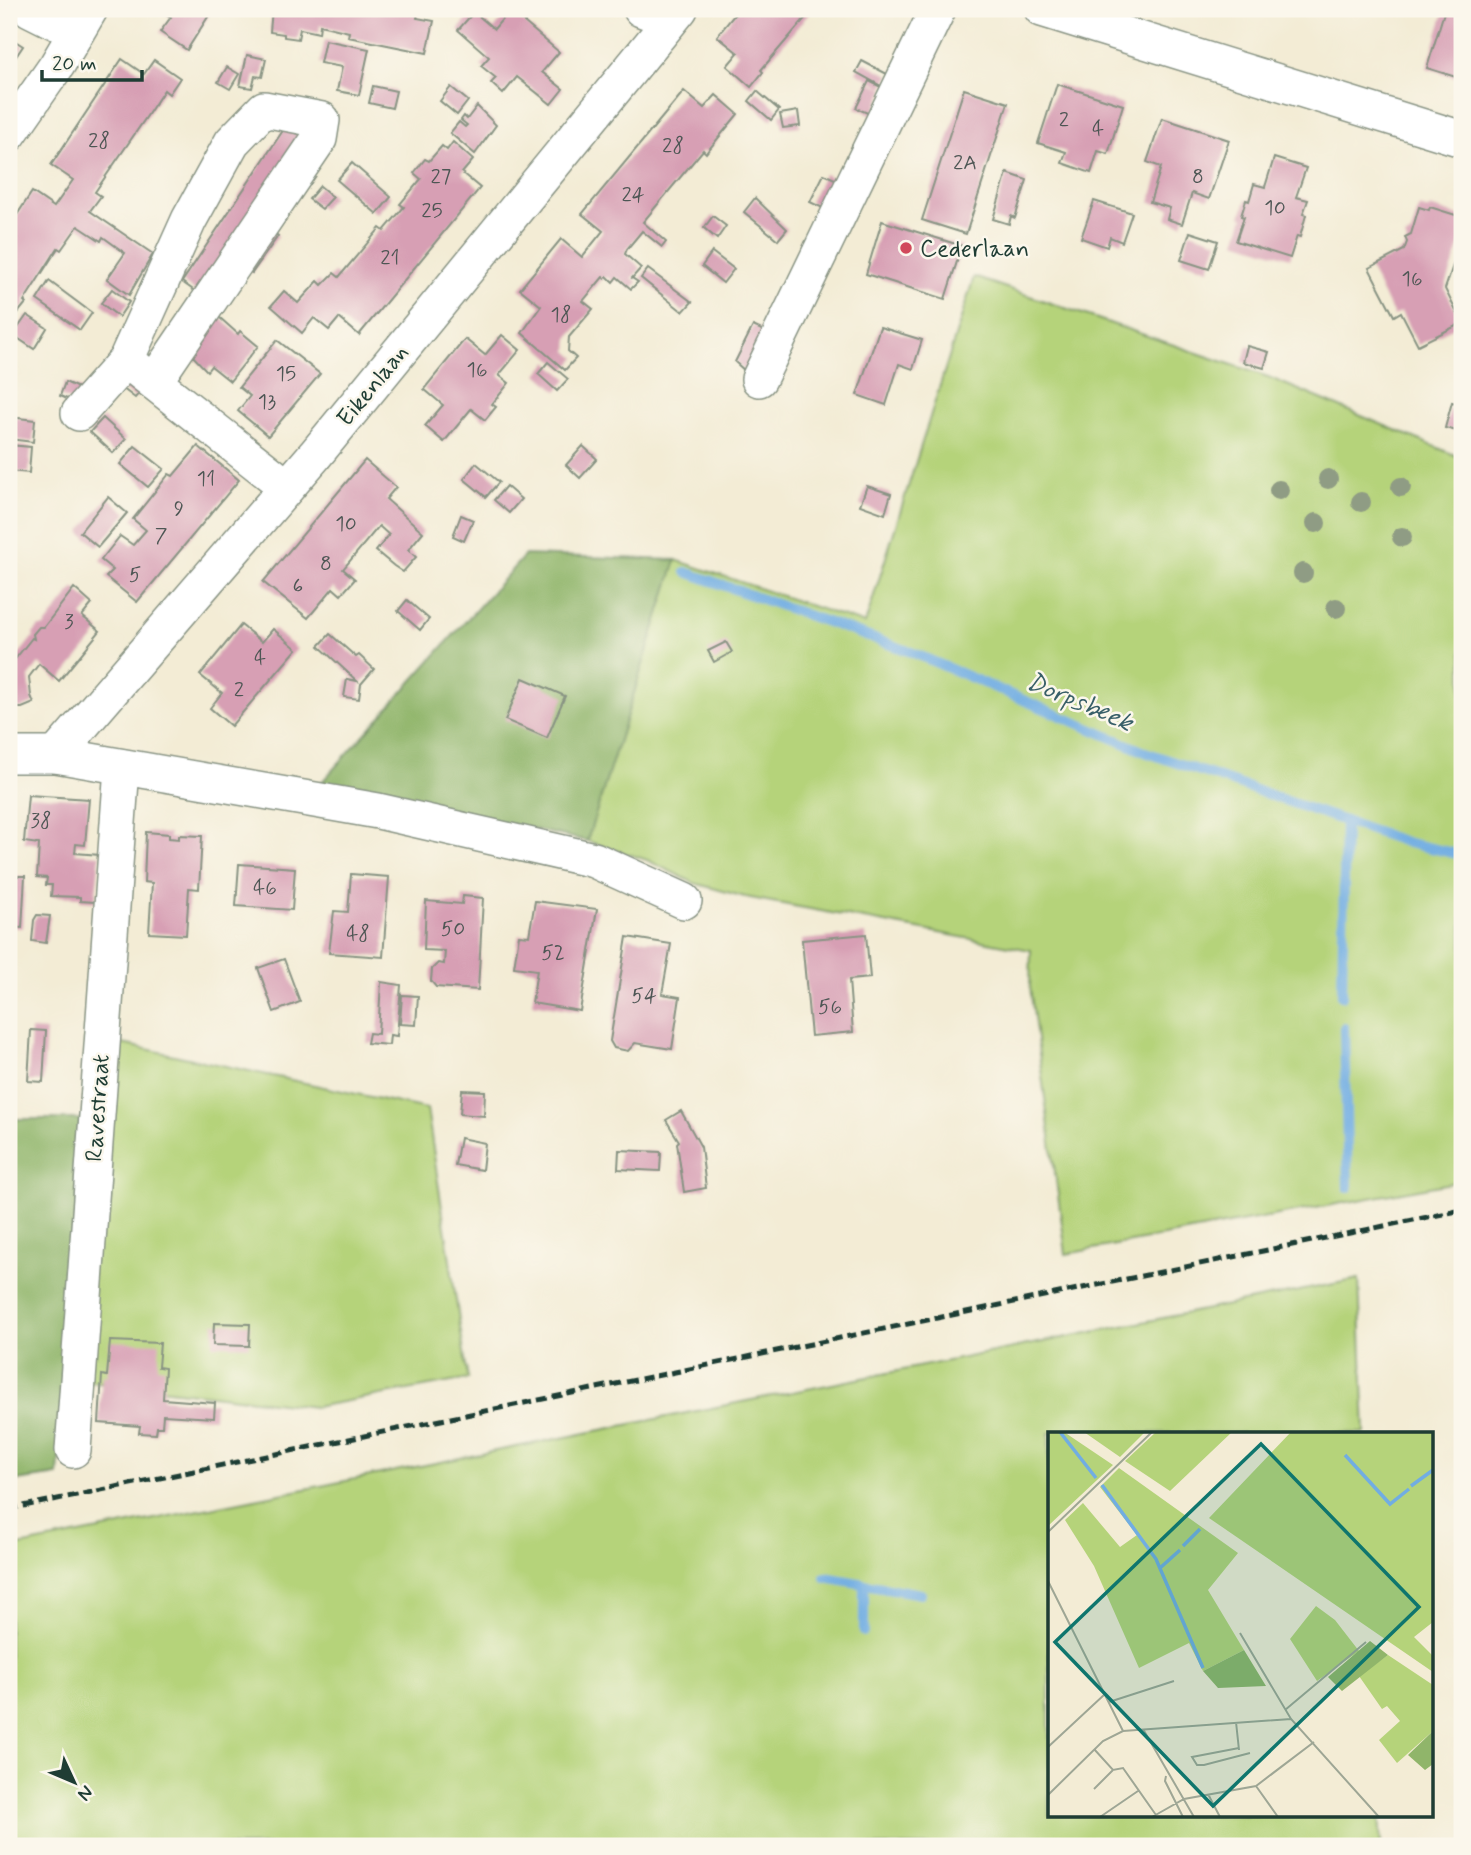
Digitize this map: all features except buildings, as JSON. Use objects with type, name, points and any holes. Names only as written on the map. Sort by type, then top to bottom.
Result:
[{"type":"street","points":[[9,134],[57,65],[83,20],[30,9]]},
{"type":"street","points":[[759,379],[938,9]]},
{"type":"street","points":[[1042,9],[1462,139]]},
{"type":"street","name":"Eikenlaan","points":[[56,755],[287,487],[664,12]]},
{"type":"street","points":[[79,413],[126,360],[189,220],[232,142],[264,109],[322,120],[319,139],[154,382]]},
{"type":"street","points":[[126,360],[287,487]]},
{"type":"street","points":[[9,755],[56,755],[378,811],[594,860],[684,901]]},
{"type":"street","name":"Ravestraat","points":[[73,1450],[122,767]]},
{"type":"green space","points":[[974,277],[1268,377],[1462,458],[1462,1181],[1066,1254],[1030,987],[1031,950],[745,897],[694,883],[647,860],[587,841],[676,560],[865,624]]},
{"type":"green space","points":[[525,555],[676,560],[587,841],[321,783]]},
{"type":"green space","points":[[113,1042],[427,1109],[468,1379],[315,1407],[65,1378]]},
{"type":"green space","points":[[9,1119],[83,1119],[58,1475],[9,1482]]},
{"type":"green space","points":[[1359,1279],[1365,1432],[1048,1432],[1048,1816],[1379,1816],[1381,1846],[9,1846],[9,1548]]},
{"type":"waterway","name":"Dorpsbeek","points":[[686,572],[911,652],[1145,752],[1408,843],[1462,855]]},
{"type":"waterway","points":[[1342,996],[1345,821]]},
{"type":"waterway","points":[[1344,1028],[1348,1188]]},
{"type":"waterway","points":[[825,1577],[921,1594]]},
{"type":"waterway","points":[[864,1584],[864,1632]]},
{"type":"railway","points":[[9,1509],[1462,1210]]},
{"type":"place","name":"Cederlaan","points":[[906,248]]}]
